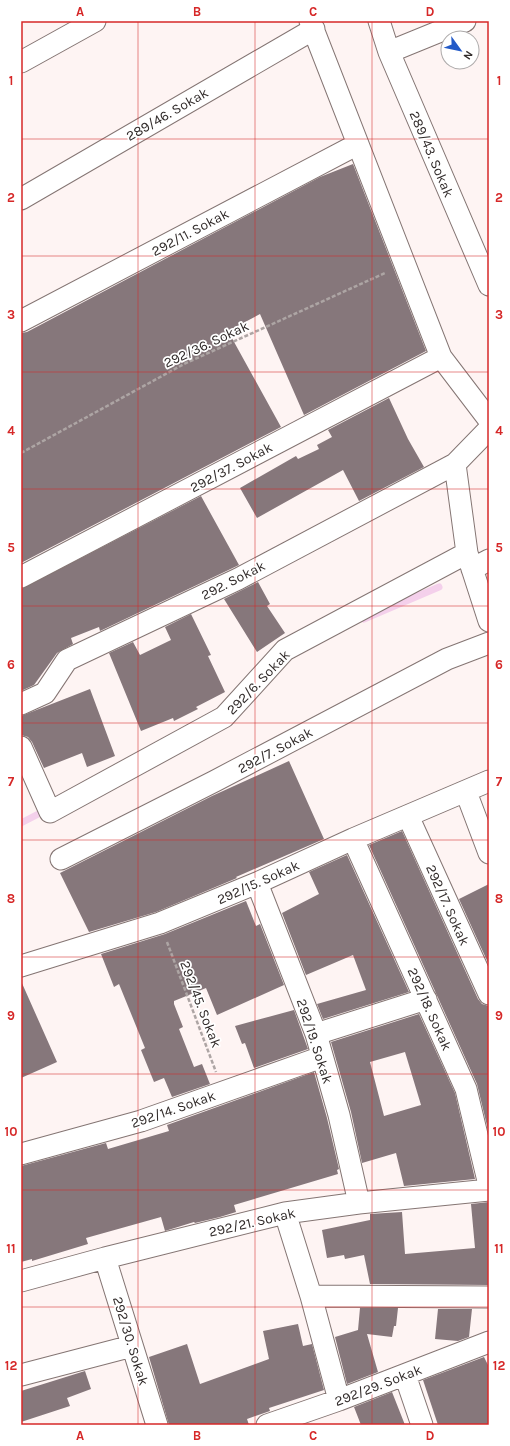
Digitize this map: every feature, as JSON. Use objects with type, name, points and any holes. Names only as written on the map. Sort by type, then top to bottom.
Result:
[{"type":"street","points":[[21,62],[95,21]]},
{"type":"street","name":"289/43. Sokak","points":[[379,21],[389,52],[489,286]]},
{"type":"street","points":[[389,52],[465,21]]},
{"type":"street","points":[[312,25],[441,357],[489,420]]},
{"type":"street","name":"289/46. Sokak","points":[[21,199],[312,25]]},
{"type":"street","name":"292/11. Sokak","points":[[21,321],[358,144]]},
{"type":"street","name":"292/37. Sokak","points":[[21,577],[441,357]]},
{"type":"street","name":"292. Sokak","points":[[21,704],[45,693],[67,660],[238,578],[455,464],[489,429]]},
{"type":"street","points":[[455,464],[489,621]]},
{"type":"street","name":"292/6. Sokak","points":[[21,747],[50,812],[224,717],[286,650],[476,561]]},
{"type":"street","name":"292/7. Sokak","points":[[62,859],[215,781],[447,659],[489,643]]},
{"type":"street","name":"292/15. Sokak","points":[[21,966],[160,923],[257,883],[353,839],[489,781]]},
{"type":"street","points":[[466,792],[489,853]]},
{"type":"street","name":"292/17. Sokak","points":[[408,816],[489,994]]},
{"type":"street","name":"292/18. Sokak","points":[[353,839],[466,1089],[489,1185]]},
{"type":"street","name":"292/19. Sokak","points":[[257,883],[316,1034],[339,1115],[359,1203]]},
{"type":"street","points":[[316,1034],[426,999]]},
{"type":"street","name":"292/14. Sokak","points":[[21,1154],[141,1121],[322,1057]]},
{"type":"street","name":"292/21. Sokak","points":[[21,1281],[104,1258],[285,1213],[359,1203],[489,1190]]},
{"type":"street","points":[[285,1213],[312,1296],[339,1400]]},
{"type":"street","name":"292/30. Sokak","points":[[104,1258],[157,1425]]},
{"type":"street","points":[[312,1296],[489,1297]]},
{"type":"street","name":"292/29. Sokak","points":[[267,1425],[339,1400],[489,1342]]},
{"type":"street","points":[[21,1375],[132,1346]]},
{"type":"street","points":[[405,1375],[422,1425]]},
{"type":"path","name":"292/36. Sokak","points":[[21,453],[184,364],[405,264]]},
{"type":"path","name":"292/45. Sokak","points":[[160,923],[223,1092]]},
{"type":"building","points":[[353,164],[426,351],[304,415],[260,314],[228,331],[281,427],[21,563],[21,333],[27,332],[320,177]]},
{"type":"building","points":[[389,398],[408,439],[424,467],[359,501],[343,470],[257,518],[240,488],[296,456],[298,459],[319,449],[317,445],[332,437],[328,430]]},
{"type":"building","points":[[201,496],[239,565],[100,631],[99,627],[71,638],[73,644],[57,653],[34,685],[21,691],[21,589]]},
{"type":"building","points":[[258,582],[270,604],[267,606],[285,633],[257,652],[224,599]]},
{"type":"building","points":[[191,614],[211,655],[208,656],[225,692],[196,707],[198,709],[174,721],[173,718],[141,731],[109,653],[133,642],[140,655],[171,640],[165,627]]},
{"type":"building","points":[[90,689],[115,756],[87,767],[82,753],[44,768],[32,742],[28,737],[21,735],[21,716]]},
{"type":"building","points":[[289,761],[324,839],[156,912],[89,932],[60,873],[212,796]]},
{"type":"building","points":[[402,831],[478,999],[482,1004],[489,1006],[489,1134],[477,1084],[369,845]]},
{"type":"building","points":[[347,855],[409,992],[323,1019],[317,1004],[366,990],[353,955],[306,975],[282,913],[319,894],[309,872]]},
{"type":"building","points":[[489,884],[489,965],[459,899]]},
{"type":"building","points":[[246,901],[256,926],[260,924],[284,985],[217,1015],[206,988],[174,1001],[183,1027],[179,1029],[194,1067],[202,1064],[210,1084],[172,1097],[164,1078],[154,1082],[141,1050],[145,1048],[119,984],[114,987],[101,954],[165,934]]},
{"type":"building","points":[[21,981],[57,1062],[21,1078]]},
{"type":"building","points":[[294,1010],[308,1049],[254,1068],[245,1043],[242,1044],[235,1026]]},
{"type":"building","points":[[419,1014],[455,1093],[475,1179],[404,1186],[396,1153],[362,1163],[351,1112],[331,1042]],"holes":[[[405,1052],[421,1105],[384,1116],[370,1062]]]},
{"type":"building","points":[[314,1072],[339,1169],[337,1170],[338,1174],[234,1205],[236,1212],[220,1217],[194,1222],[165,1231],[161,1217],[86,1238],[88,1244],[32,1261],[32,1259],[21,1262],[21,1166],[106,1143],[108,1149],[169,1131],[167,1125]]},
{"type":"building","points":[[489,1202],[489,1285],[370,1284],[364,1255],[345,1259],[344,1255],[327,1258],[322,1230],[370,1220],[370,1214],[402,1212],[405,1254],[475,1248],[471,1204]]},
{"type":"building","points":[[360,1308],[398,1308],[396,1326],[394,1326],[392,1337],[367,1334],[378,1372],[347,1384],[335,1337],[358,1330]]},
{"type":"building","points":[[438,1309],[472,1309],[469,1337],[458,1341],[435,1339]]},
{"type":"building","points":[[298,1324],[303,1346],[312,1344],[324,1390],[269,1408],[270,1411],[247,1419],[249,1425],[169,1425],[149,1357],[187,1344],[200,1384],[269,1359],[263,1331]]},
{"type":"building","points":[[484,1357],[489,1367],[489,1425],[438,1425],[423,1380]]},
{"type":"building","points":[[85,1371],[91,1389],[67,1398],[70,1406],[21,1422],[21,1391]]},
{"type":"building","points":[[392,1392],[405,1425],[361,1425],[354,1407]]},
{"type":"waterway","points":[[364,619],[439,587]]},
{"type":"waterway","points":[[21,823],[48,809]]}]
